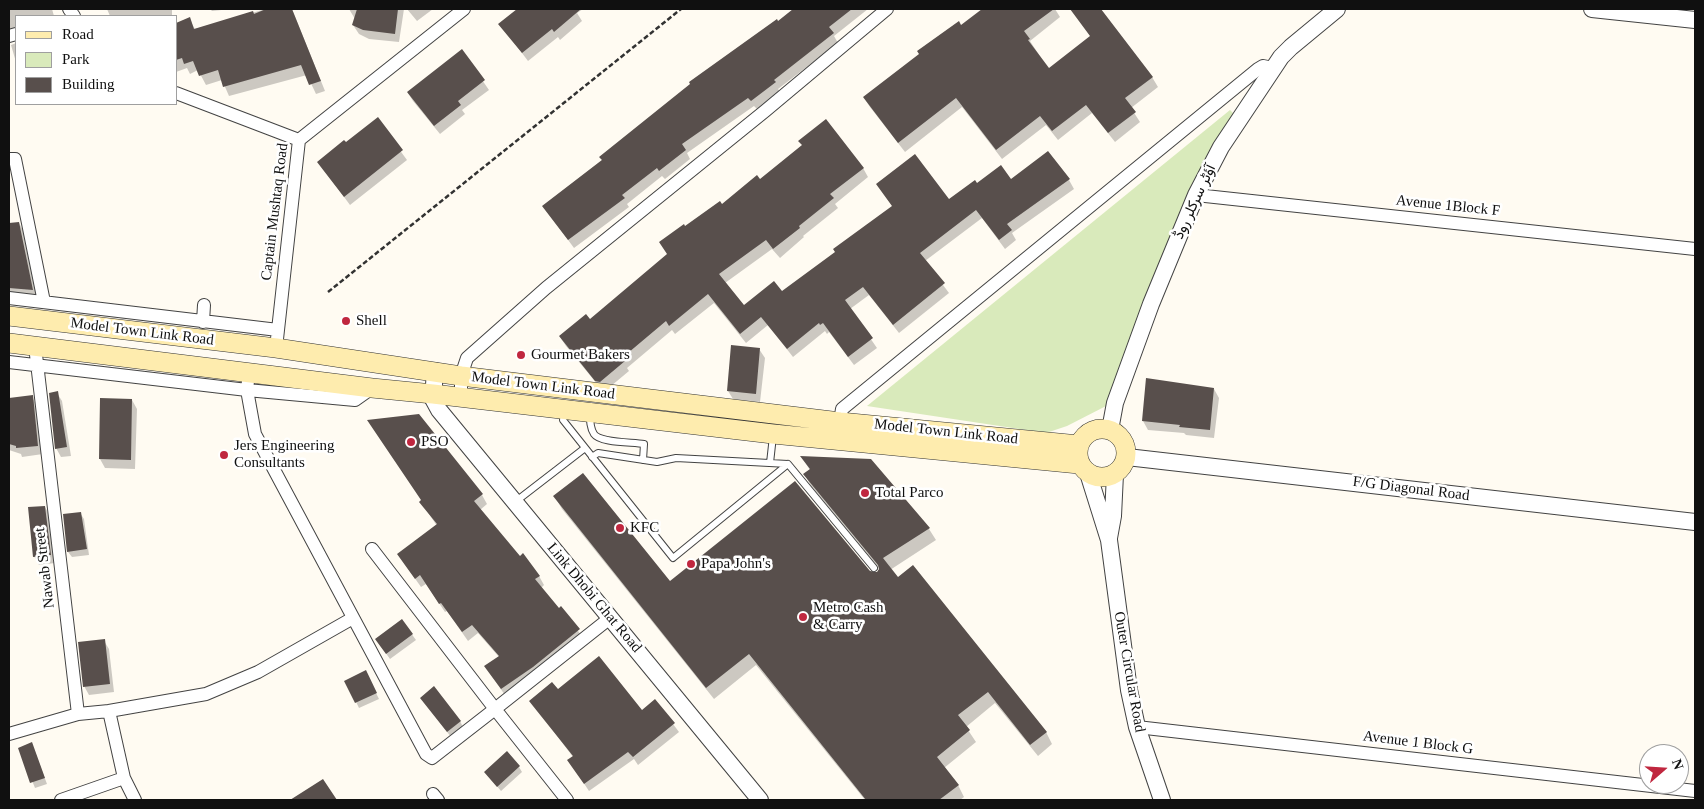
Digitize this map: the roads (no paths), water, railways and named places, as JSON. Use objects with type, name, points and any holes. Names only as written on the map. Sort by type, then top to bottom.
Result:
[{"type":"main road","name":"Model Town Link Road","points":[[9,316],[277,339],[461,376],[840,422],[1079,445]]},
{"type":"main road","name":"Model Town Link Road","points":[[9,343],[372,388],[1084,468]]},
{"type":"main road","points":[[1101,428],[1110,430],[1120,436],[1126,445],[1127,457],[1120,470],[1115,474],[1101,478],[1084,468],[1079,445],[1084,437],[1092,431],[1101,428]]},
{"type":"street","name":"Captain Mushtaq Road","points":[[277,339],[298,140],[464,9]]},
{"type":"street","points":[[461,398],[461,376],[467,358],[546,288],[765,111],[887,9]]},
{"type":"street","name":"آؤٹر سرکلر روڈ","points":[[1110,430],[1115,403],[1151,304],[1196,195],[1221,147],[1273,68],[1291,47],[1336,9]]},
{"type":"street","points":[[1592,9],[1695,20]]},
{"type":"street","points":[[840,422],[842,409],[1242,82],[1263,66],[1273,68]]},
{"type":"street","points":[[178,94],[298,140]]},
{"type":"street","points":[[9,160],[15,159],[44,302]]},
{"type":"street","name":"Avenue 1Block F","points":[[1196,195],[1695,249]]},
{"type":"street","points":[[9,298],[203,322],[277,339]]},
{"type":"street","points":[[203,322],[204,305]]},
{"type":"street","name":"Nawab Street","points":[[35,346],[78,714]]},
{"type":"street","points":[[9,362],[247,390],[355,400],[372,388]]},
{"type":"street","points":[[433,394],[435,371]]},
{"type":"street","points":[[249,372],[247,390],[255,434],[426,754],[432,758],[610,618]]},
{"type":"street","name":"Link Dhobi Ghat Road","points":[[433,394],[433,399],[439,410],[760,800]]},
{"type":"street","name":"F/G Diagonal Road","points":[[1127,457],[1695,522]]},
{"type":"street","name":"Outer Circular Road","points":[[1084,468],[1109,540],[1129,690],[1137,727],[1162,800]]},
{"type":"street","name":"Outer Circular Road","points":[[1109,540],[1113,516],[1115,474]]},
{"type":"street","points":[[372,549],[567,800]]},
{"type":"street","points":[[9,734],[78,714],[109,711],[206,694],[258,672],[353,618]]},
{"type":"street","points":[[109,711],[124,778],[135,800]]},
{"type":"street","name":"Avenue 1 Block G","points":[[1137,727],[1695,791]]},
{"type":"street","points":[[60,800],[124,778]]},
{"type":"lane","points":[[564,410],[563,420],[673,558],[788,464]]},
{"type":"lane","points":[[590,413],[590,425],[593,433],[599,438],[644,444],[643,460]]},
{"type":"lane","points":[[770,463],[773,434]]},
{"type":"lane","points":[[514,502],[585,448]]},
{"type":"lane","points":[[592,456],[598,452],[657,462],[676,458],[788,464],[874,568]]},
{"type":"place","name":"Shell","points":[[346,321]]},
{"type":"place","name":"Gourmet Bakers","points":[[521,355]]},
{"type":"place","name":"PSO","points":[[411,442]]},
{"type":"place","name":"Jers Engineering Consultants","points":[[224,455]]},
{"type":"place","name":"Total Parco","points":[[865,493]]},
{"type":"place","name":"KFC","points":[[620,528]]},
{"type":"place","name":"Papa John's","points":[[691,564]]},
{"type":"place","name":"Metro Cash & Carry","points":[[803,617]]}]
